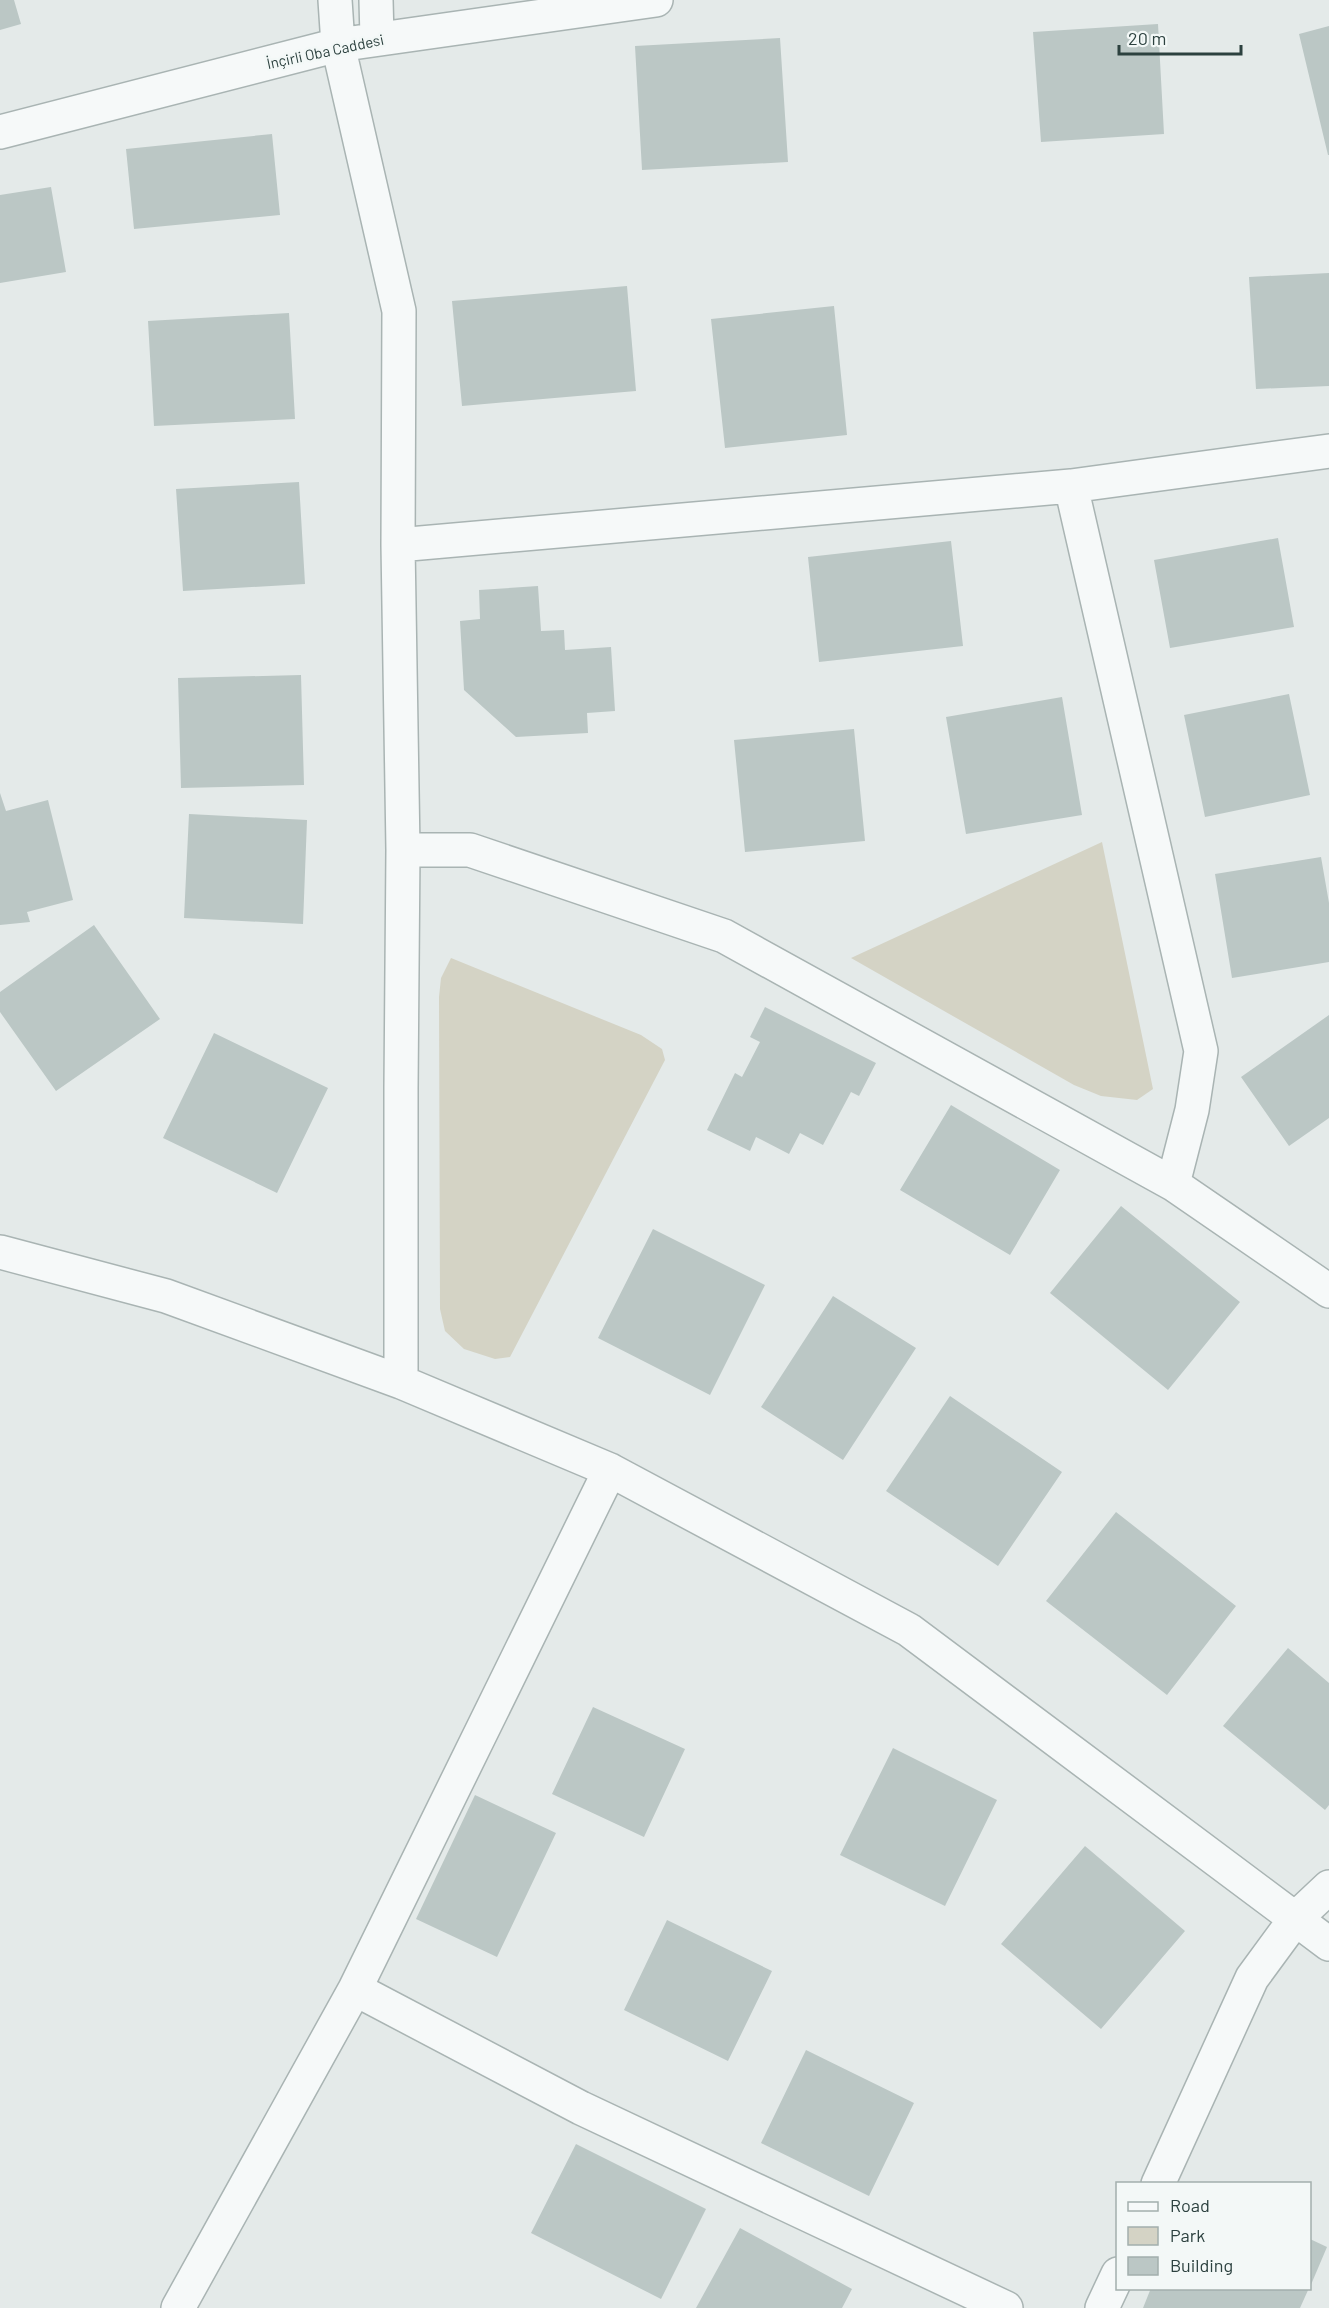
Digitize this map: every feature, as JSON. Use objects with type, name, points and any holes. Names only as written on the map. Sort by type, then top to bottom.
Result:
[{"type":"street","points":[[335,0],[338,45],[399,311],[398,545],[403,850],[401,1382]]},
{"type":"street","points":[[376,0],[377,38]]},
{"type":"street","name":"İnçirli Oba Caddesi","points":[[0,132],[338,45],[656,0]]},
{"type":"street","points":[[398,545],[1071,486],[1329,451]]},
{"type":"street","points":[[1071,486],[1201,1051],[1192,1110],[1173,1184]]},
{"type":"street","points":[[403,850],[470,850],[724,936],[1173,1184],[1329,1291]]},
{"type":"street","points":[[0,1252],[166,1296],[401,1382],[610,1470],[909,1630],[1329,1944]]},
{"type":"street","points":[[178,2308],[355,1989],[610,1470]]},
{"type":"street","points":[[1159,2182],[1252,1978],[1296,1918],[1329,1887]]},
{"type":"street","points":[[355,1989],[581,2108],[1006,2308]]},
{"type":"street","points":[[1102,2308],[1116,2278]]},
{"type":"green space","points":[[1102,842],[1153,1089],[1137,1100],[1101,1096],[1074,1085],[851,958]]},
{"type":"green space","points":[[451,958],[641,1035],[662,1049],[665,1060],[510,1357],[495,1359],[464,1349],[445,1331],[440,1309],[439,997],[441,978]]},
{"type":"building","points":[[0,0],[14,0],[21,24],[0,30]]},
{"type":"building","points":[[1158,24],[1164,134],[1041,142],[1033,32]]},
{"type":"building","points":[[1329,26],[1329,155],[1328,155],[1299,34]]},
{"type":"building","points":[[780,38],[788,162],[642,170],[635,46]]},
{"type":"building","points":[[272,134],[280,215],[134,229],[126,149]]},
{"type":"building","points":[[51,187],[66,272],[0,283],[0,195]]},
{"type":"building","points":[[1329,273],[1329,386],[1256,389],[1249,277]]},
{"type":"building","points":[[627,286],[636,391],[462,406],[452,301]]},
{"type":"building","points":[[834,306],[847,435],[725,448],[711,319]]},
{"type":"building","points":[[289,313],[295,419],[154,426],[148,321]]},
{"type":"building","points":[[299,482],[305,584],[183,591],[176,489]]},
{"type":"building","points":[[1278,538],[1294,627],[1170,648],[1154,560]]},
{"type":"building","points":[[951,541],[963,646],[819,662],[808,557]]},
{"type":"building","points":[[538,586],[541,631],[564,630],[565,650],[611,647],[615,711],[587,713],[588,733],[516,737],[464,690],[460,621],[480,619],[479,590]]},
{"type":"building","points":[[301,675],[304,785],[181,788],[178,678]]},
{"type":"building","points":[[1289,694],[1310,795],[1205,817],[1184,715]]},
{"type":"building","points":[[1062,697],[1082,815],[966,834],[946,717]]},
{"type":"building","points":[[854,729],[865,841],[745,852],[734,740]]},
{"type":"building","points":[[0,793],[6,811],[48,800],[73,900],[27,912],[30,922],[0,925]]},
{"type":"building","points":[[189,814],[307,820],[303,924],[184,918]]},
{"type":"building","points":[[1321,857],[1329,903],[1329,962],[1232,978],[1215,874]]},
{"type":"building","points":[[94,925],[160,1019],[56,1091],[0,1012],[0,992]]},
{"type":"building","points":[[765,1007],[876,1063],[859,1096],[851,1092],[823,1145],[800,1133],[789,1154],[756,1137],[750,1151],[707,1130],[735,1073],[742,1077],[760,1042],[750,1037]]},
{"type":"building","points":[[1329,1015],[1329,1118],[1289,1146],[1241,1077]]},
{"type":"building","points":[[214,1033],[328,1088],[277,1193],[163,1138]]},
{"type":"building","points":[[951,1105],[1060,1170],[1010,1255],[900,1190]]},
{"type":"building","points":[[1121,1206],[1240,1302],[1168,1390],[1050,1293]]},
{"type":"building","points":[[653,1229],[765,1285],[710,1395],[598,1338]]},
{"type":"building","points":[[833,1296],[916,1348],[843,1460],[761,1407]]},
{"type":"building","points":[[950,1396],[1062,1472],[998,1566],[886,1491]]},
{"type":"building","points":[[1116,1512],[1236,1606],[1167,1695],[1046,1601]]},
{"type":"building","points":[[1288,1648],[1329,1683],[1329,1805],[1325,1810],[1223,1726]]},
{"type":"building","points":[[593,1707],[685,1749],[644,1837],[552,1794]]},
{"type":"building","points":[[893,1748],[997,1800],[945,1906],[840,1855]]},
{"type":"building","points":[[475,1795],[556,1833],[497,1957],[416,1919]]},
{"type":"building","points":[[1085,1846],[1185,1931],[1101,2029],[1001,1944]]},
{"type":"building","points":[[667,1920],[772,1971],[728,2061],[624,2010]]},
{"type":"building","points":[[806,2050],[914,2103],[869,2196],[761,2143]]},
{"type":"building","points":[[576,2144],[706,2209],[661,2299],[531,2233]]},
{"type":"building","points":[[740,2228],[852,2289],[842,2308],[696,2308]]},
{"type":"building","points":[[1311,2239],[1327,2247],[1311,2285]]},
{"type":"building","points":[[1150,2290],[1308,2290],[1300,2308],[1143,2308]]}]
